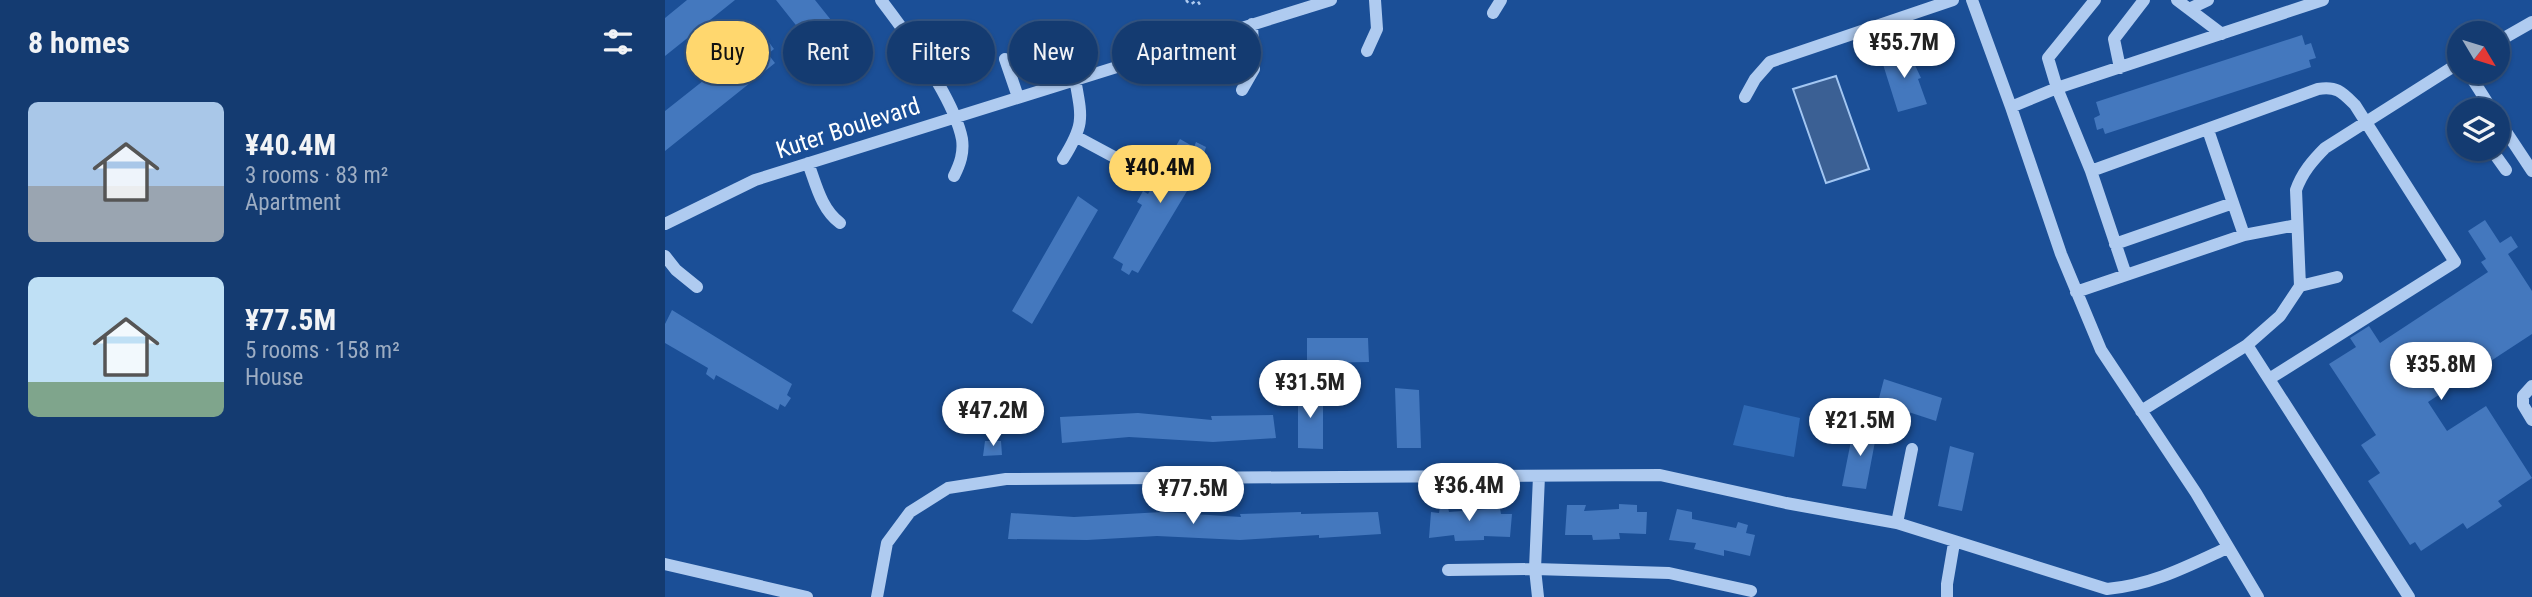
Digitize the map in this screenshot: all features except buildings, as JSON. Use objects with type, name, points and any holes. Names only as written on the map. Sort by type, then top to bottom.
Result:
[{"type":"street","points":[[881,0],[923,58],[955,116],[962,141],[961,160],[954,176]]},
{"type":"street","name":"Kuter Boulevard","points":[[1261,21],[1331,0]]},
{"type":"street","points":[[1367,51],[1377,29],[1375,0]]},
{"type":"street","points":[[1493,13],[1501,0]]},
{"type":"street","points":[[1745,97],[1755,79],[1770,62],[1952,0]]},
{"type":"street","points":[[1972,0],[2061,254],[2101,350],[2196,493],[2258,597]]},
{"type":"street","points":[[2095,0],[2049,58],[2057,88],[2091,171],[2126,275]]},
{"type":"street","points":[[2120,68],[2114,39],[2144,0]]},
{"type":"street","points":[[2177,0],[2222,34]]},
{"type":"street","points":[[2189,9],[2208,0]]},
{"type":"street","points":[[2011,107],[2057,88],[2323,0]]},
{"type":"street","points":[[2510,35],[2532,22]]},
{"type":"street","points":[[1005,58],[1018,97]]},
{"type":"street","points":[[2141,411],[2247,345],[2280,316],[2300,286],[2296,190],[2301,176],[2325,148],[2447,71]]},
{"type":"street","name":"Kuter Boulevard","points":[[665,224],[755,180],[1059,84]]},
{"type":"street","points":[[1063,159],[1081,127],[1076,84]]},
{"type":"street","points":[[1242,90],[1245,84]]},
{"type":"street","points":[[2091,171],[2318,89],[2331,87],[2355,105],[2455,262],[2269,379]]},
{"type":"street","points":[[2208,130],[2244,235]]},
{"type":"street","points":[[1077,137],[1131,166]]},
{"type":"street","points":[[2510,138],[2532,171]]},
{"type":"street","points":[[2500,161],[2506,170]]},
{"type":"street","points":[[808,163],[825,207],[840,223]]},
{"type":"street","points":[[2115,244],[2233,203]]},
{"type":"street","points":[[2076,292],[2244,235],[2297,225]]},
{"type":"street","points":[[665,256],[670,274],[697,287]]},
{"type":"street","points":[[2300,286],[2337,277]]},
{"type":"street","points":[[2247,345],[2409,597]]},
{"type":"street","points":[[2532,386],[2523,396],[2523,405],[2532,420]]},
{"type":"street","points":[[1897,523],[1912,449]]},
{"type":"street","points":[[877,597],[887,543],[909,512],[948,488],[1006,479],[1660,475],[1786,503],[1897,523],[2107,589],[2134,587],[2161,578],[2227,548]]},
{"type":"street","points":[[1538,597],[1535,569],[1539,476]]},
{"type":"street","points":[[1947,597],[1954,543]]},
{"type":"street","points":[[665,564],[807,597]]},
{"type":"street","points":[[1448,570],[1535,569],[1669,573],[1751,591]]},
{"type":"path","points":[[1186,0],[1190,5],[1197,0],[1202,8]]},
{"type":"shaded area","points":[[1836,76],[1869,169],[1826,183],[1793,89]]},
{"type":"shaded area","points":[[1744,405],[1800,418],[1794,457],[1733,445]]}]
